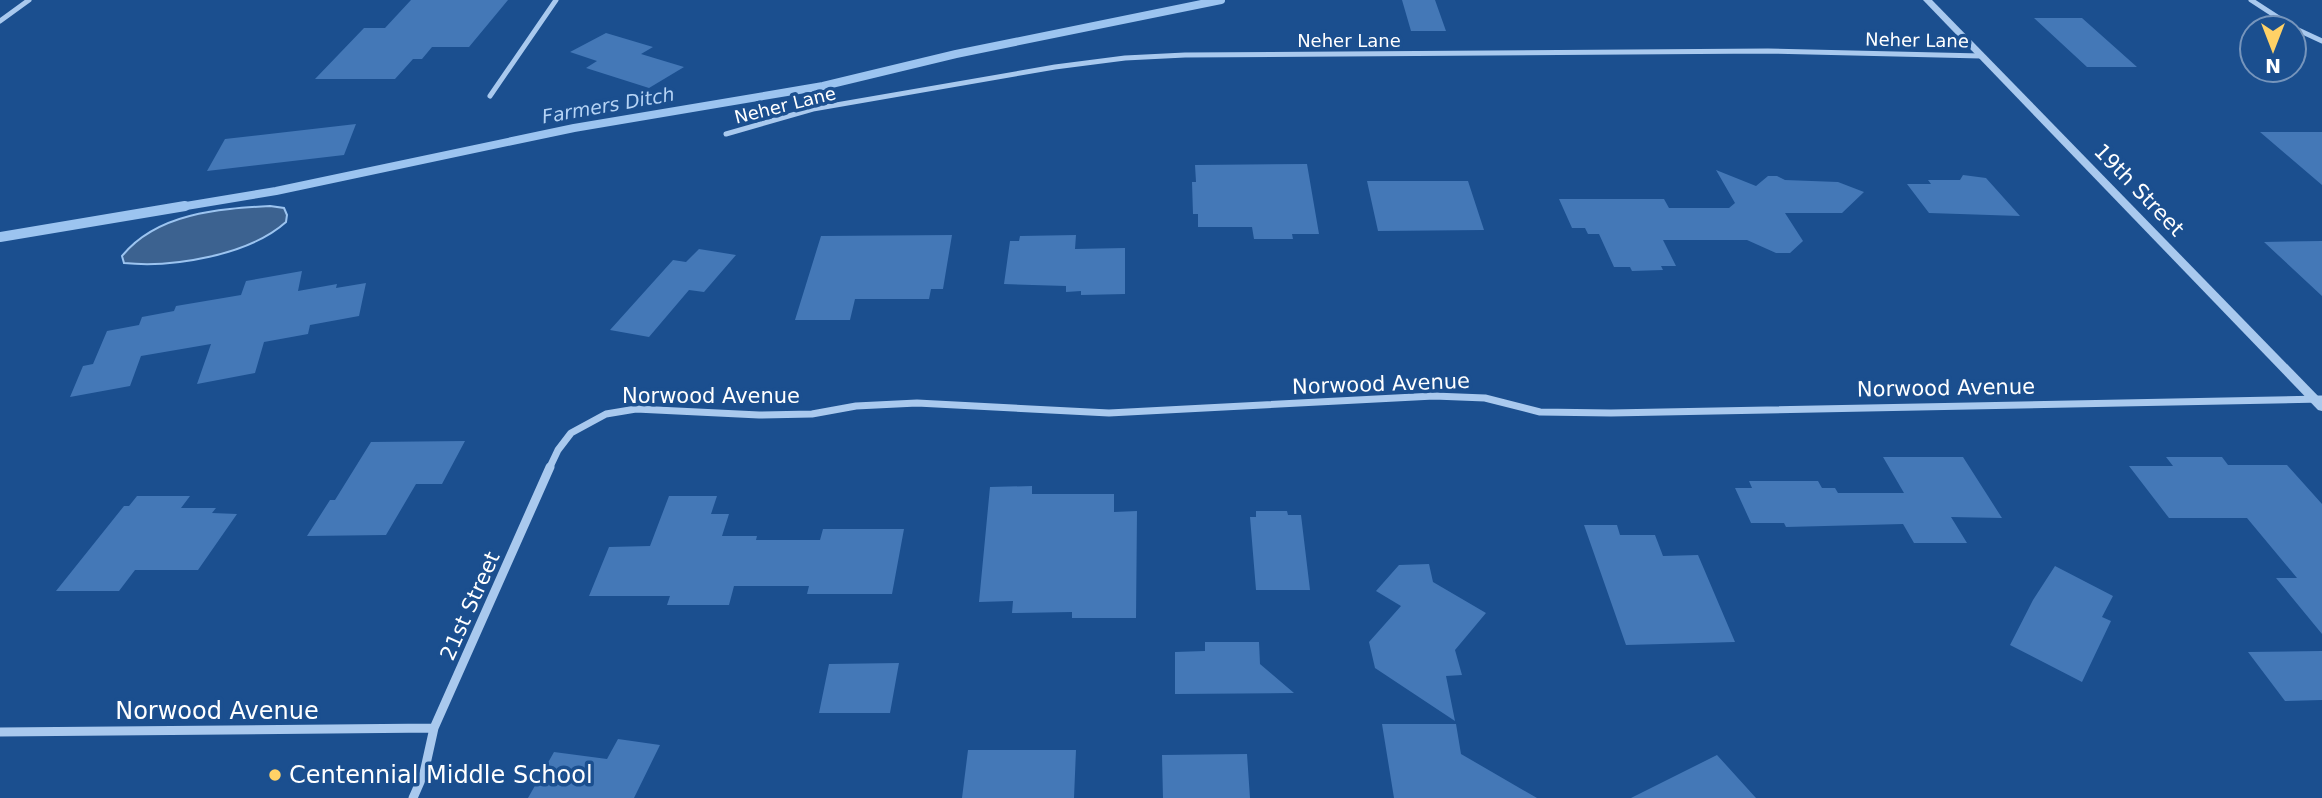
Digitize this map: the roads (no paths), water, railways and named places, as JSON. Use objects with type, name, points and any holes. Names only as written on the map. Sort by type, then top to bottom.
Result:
[{"type":"street","points":[[0,21],[29,0]]},
{"type":"street","points":[[490,96],[556,0]]},
{"type":"street","name":"19th Street","points":[[1927,0],[2319,402]]},
{"type":"street","points":[[2251,0],[2272,14]]},
{"type":"street","name":"Neher Lane","points":[[726,134],[813,109],[1055,67],[1125,58],[1185,55],[1754,51],[1980,56]]},
{"type":"street","name":"Norwood Avenue","points":[[571,433],[606,414],[636,410],[772,415],[812,414],[856,406],[917,404],[1109,413],[1434,396],[1485,398],[1540,412],[1611,413],[2319,402]]},
{"type":"street","name":"21st Street","points":[[413,798],[424,773],[434,728],[558,450],[571,433]]},
{"type":"street","name":"Norwood Avenue","points":[[0,732],[434,728]]},
{"type":"water","points":[[270,206],[284,208],[286,222],[252,243],[210,257],[187,261],[124,263],[122,256],[136,242],[170,222],[210,212]]},
{"type":"waterway","name":"Farmers Ditch","points":[[174,208],[276,191],[574,128],[823,86],[956,54],[1221,0]]},
{"type":"waterway","name":"Farmers Ditch","points":[[0,237],[185,206]]},
{"type":"place","name":"Centennial Middle School","points":[[275,775]]}]
